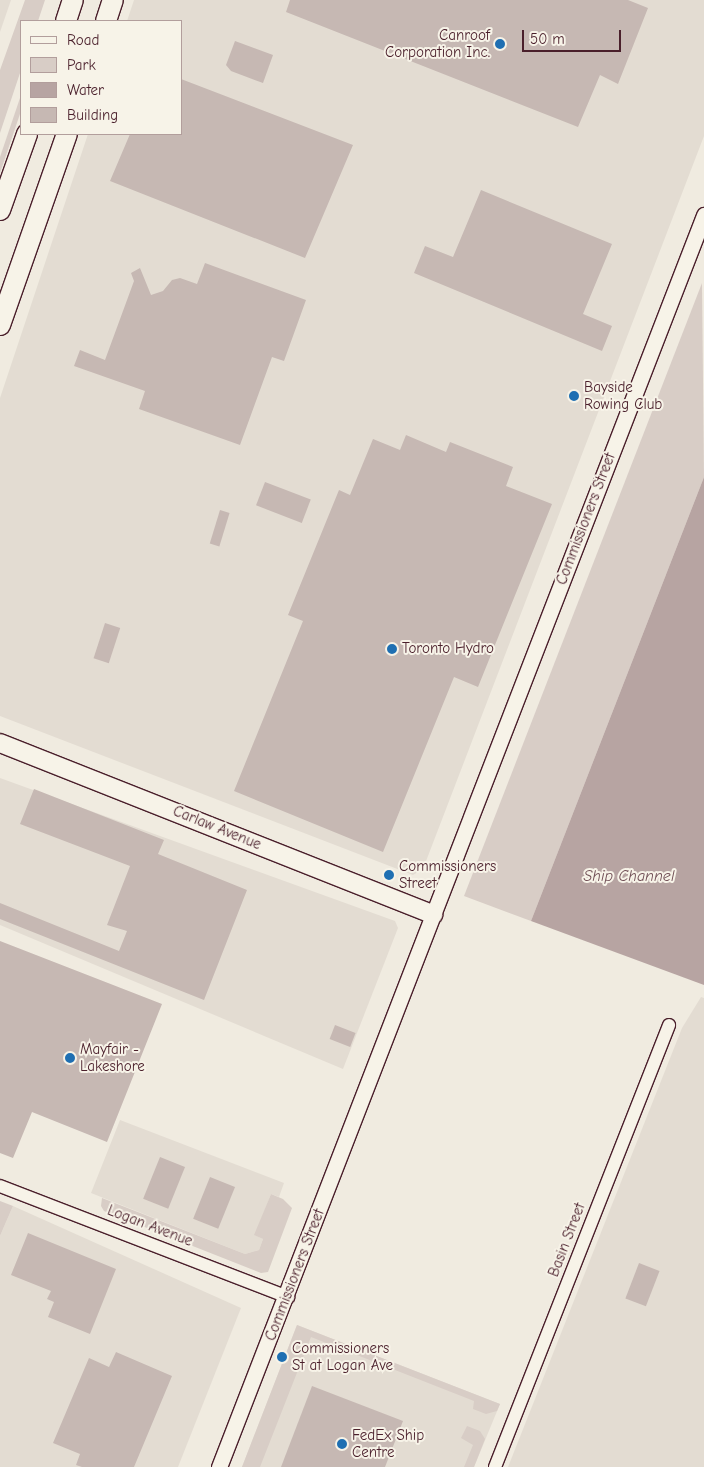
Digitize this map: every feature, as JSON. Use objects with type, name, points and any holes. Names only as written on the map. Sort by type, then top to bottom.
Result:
[{"type":"highway","points":[[66,20],[74,0]]},
{"type":"highway","points":[[106,20],[113,0]]},
{"type":"highway","points":[[0,210],[27,135]]},
{"type":"highway","points":[[0,324],[67,135]]},
{"type":"main road","name":"Carlaw Avenue","points":[[0,743],[433,914]]},
{"type":"street","name":"Commissioners Street","points":[[219,1467],[288,1297],[433,914],[704,215]]},
{"type":"street","name":"Basin Street","points":[[495,1467],[669,1025]]},
{"type":"street","name":"Logan Avenue","points":[[0,1186],[288,1297]]},
{"type":"shaded area","points":[[0,0],[11,0],[0,32]]},
{"type":"shaded area","points":[[134,0],[704,0],[704,136],[423,869],[413,875],[0,716],[0,398],[88,135],[182,135],[182,20],[127,20]]},
{"type":"shaded area","points":[[0,778],[395,921],[398,928],[343,1069],[0,925]]},
{"type":"shaded area","points":[[701,997],[704,998],[704,1467],[508,1467],[682,1028]]},
{"type":"shaded area","points":[[120,1120],[284,1183],[279,1197],[271,1194],[255,1235],[263,1239],[259,1250],[245,1254],[91,1193]]},
{"type":"shaded area","points":[[13,1206],[241,1308],[178,1467],[0,1467],[0,1236]]},
{"type":"shaded area","points":[[297,1325],[500,1404],[474,1467],[242,1467]]},
{"type":"green space","points":[[25,0],[45,0],[38,20],[20,20],[20,73],[0,133],[0,70]]},
{"type":"green space","points":[[20,98],[20,114],[0,173],[0,157]]},
{"type":"green space","points":[[702,283],[704,477],[531,921],[464,896]]},
{"type":"green space","points":[[271,1194],[283,1199],[292,1208],[268,1272],[261,1273],[104,1211],[101,1206],[102,1198],[245,1254],[259,1250],[263,1239],[254,1235]]},
{"type":"green space","points":[[0,1201],[13,1206],[0,1236]]},
{"type":"green space","points":[[297,1325],[500,1404],[497,1411],[486,1414],[473,1409],[474,1401],[311,1337],[260,1467],[242,1467]]},
{"type":"green space","points":[[467,1426],[480,1431],[485,1439],[474,1467],[464,1467],[473,1445],[461,1438]]},
{"type":"water","name":"Ship Channel","points":[[704,477],[704,985],[531,921]]},
{"type":"building","name":"Canroof Corporation Inc.","points":[[290,0],[628,0],[648,8],[618,84],[600,75],[578,127],[286,12]]},
{"type":"building","points":[[235,41],[273,55],[263,83],[231,71],[226,65]]},
{"type":"building","points":[[182,79],[353,145],[305,258],[110,181],[130,135],[182,135]]},
{"type":"building","points":[[481,190],[612,244],[583,314],[612,326],[602,351],[414,273],[425,246],[453,257]]},
{"type":"building","points":[[205,263],[306,300],[284,361],[272,357],[240,445],[139,409],[145,391],[74,366],[80,350],[105,360],[134,281],[131,273],[140,268],[151,295],[163,291],[172,280],[180,278],[197,284]]},
{"type":"building","name":"Toronto Hydro","points":[[406,435],[446,452],[450,442],[513,467],[506,486],[552,504],[478,687],[454,677],[383,852],[234,791],[303,621],[288,615],[339,490],[350,495],[373,439],[400,450]]},
{"type":"building","points":[[265,482],[311,500],[302,523],[256,505]]},
{"type":"building","points":[[220,510],[230,513],[219,546],[210,543]]},
{"type":"building","points":[[105,623],[120,628],[109,663],[94,658]]},
{"type":"building","points":[[34,789],[164,840],[158,854],[247,890],[204,1000],[0,919],[0,903],[119,951],[127,931],[107,925],[130,866],[20,824]]},
{"type":"building","name":"Mayfair - Lakeshore","points":[[0,941],[162,1004],[107,1142],[32,1112],[13,1158],[0,1153]]},
{"type":"building","points":[[335,1025],[356,1033],[350,1047],[330,1039]]},
{"type":"building","points":[[160,1157],[185,1167],[168,1209],[143,1199]]},
{"type":"building","points":[[210,1177],[235,1187],[218,1229],[193,1219]]},
{"type":"building","points":[[28,1233],[116,1269],[90,1334],[48,1317],[54,1302],[47,1299],[51,1291],[11,1275]]},
{"type":"building","points":[[639,1263],[660,1271],[646,1306],[625,1298]]},
{"type":"building","points":[[116,1352],[172,1376],[134,1467],[82,1467],[76,1465],[80,1454],[53,1443],[89,1358],[109,1367]]},
{"type":"building","name":"FedEx Ship Centre","points":[[312,1386],[403,1421],[385,1467],[281,1467]]},
{"type":"place","name":"Canroof Corporation Inc.","points":[[500,44]]},
{"type":"place","name":"Bayside Rowing Club","points":[[574,396]]},
{"type":"place","name":"Toronto Hydro","points":[[392,649]]},
{"type":"place","name":"Commissioners Street","points":[[389,875]]},
{"type":"place","name":"Mayfair - Lakeshore","points":[[70,1058]]},
{"type":"place","name":"Commissioners St at Logan Ave","points":[[282,1357]]},
{"type":"place","name":"FedEx Ship Centre","points":[[342,1444]]}]
